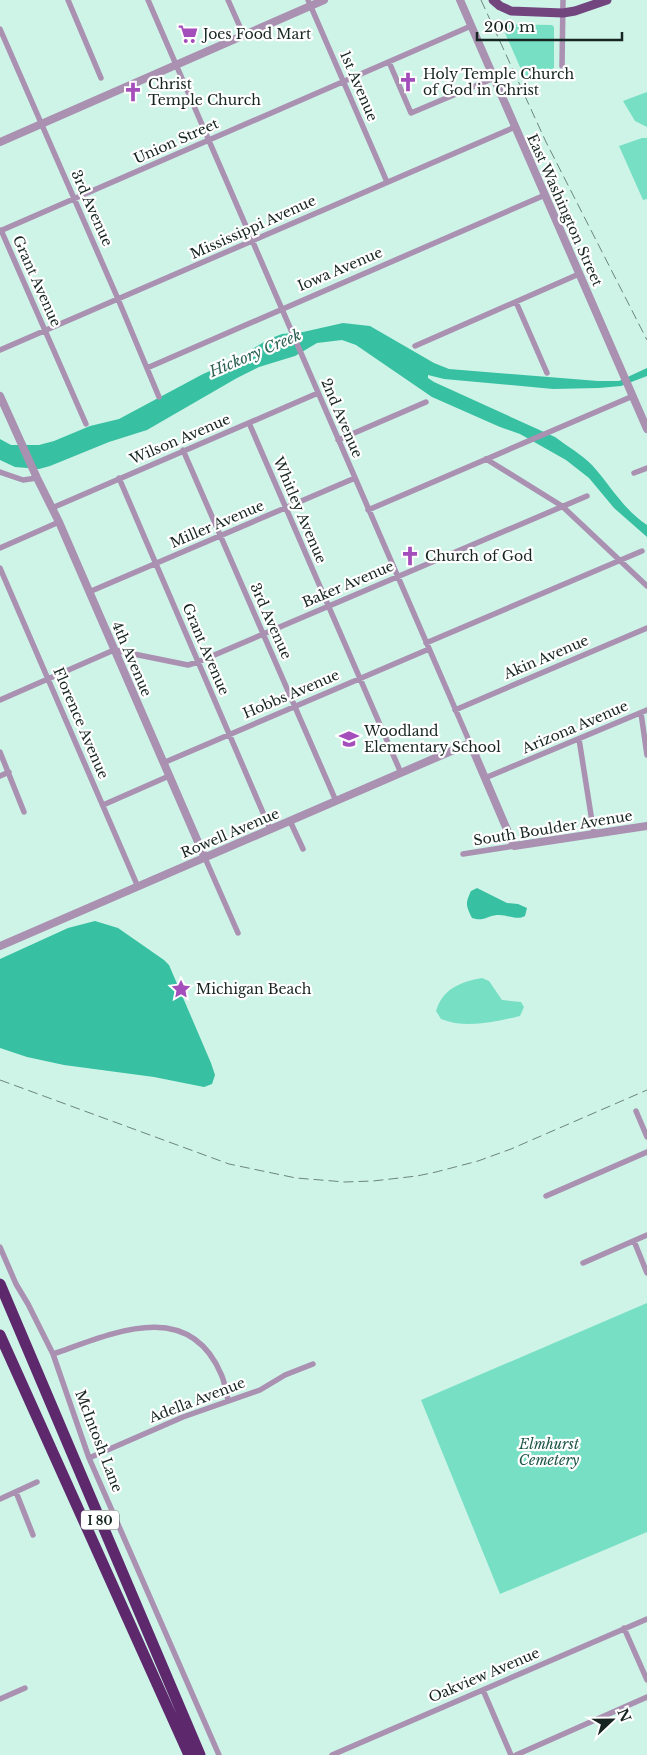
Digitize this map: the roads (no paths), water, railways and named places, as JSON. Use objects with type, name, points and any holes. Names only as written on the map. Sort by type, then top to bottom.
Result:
[{"type":"highway","name":"I 80","points":[[0,1284],[200,1755]]},
{"type":"highway","name":"I 80","points":[[0,1335],[189,1755]]},
{"type":"main road","points":[[493,0],[511,11],[563,13],[575,12],[607,0]]},
{"type":"street","points":[[68,0],[101,78]]},
{"type":"street","name":"2nd Avenue","points":[[148,0],[514,846]]},
{"type":"street","points":[[228,0],[244,36]]},
{"type":"street","points":[[0,142],[244,36],[309,3],[324,0]]},
{"type":"street","name":"East Washington Street","points":[[460,0],[647,430]]},
{"type":"street","points":[[562,66],[563,0]]},
{"type":"street","name":"1st Avenue","points":[[309,3],[387,182]]},
{"type":"street","name":"Union Street","points":[[1,231],[471,26]]},
{"type":"street","name":"3rd Avenue","points":[[0,30],[159,397]]},
{"type":"street","points":[[389,62],[411,113],[494,78]]},
{"type":"street","name":"Mississippi Avenue","points":[[0,350],[515,127]]},
{"type":"street","name":"Iowa Avenue","points":[[147,368],[281,308],[545,195]]},
{"type":"street","name":"Grant Avenue","points":[[1,231],[86,424]]},
{"type":"street","points":[[415,346],[579,274]]},
{"type":"street","points":[[516,302],[548,372]]},
{"type":"street","name":"Wilson Avenue","points":[[52,508],[318,393]]},
{"type":"street","points":[[368,510],[550,431],[632,393]]},
{"type":"street","name":"4th Avenue","points":[[0,396],[59,522],[238,933]]},
{"type":"street","points":[[338,440],[426,402]]},
{"type":"street","name":"Whitley Avenue","points":[[249,423],[401,773]]},
{"type":"street","name":"3rd Avenue","points":[[183,450],[336,801]]},
{"type":"street","points":[[486,459],[562,506],[647,586]]},
{"type":"street","points":[[634,473],[647,468]]},
{"type":"street","points":[[0,472],[23,480],[37,478]]},
{"type":"street","name":"Grant Avenue","points":[[119,478],[270,829]]},
{"type":"street","name":"Miller Avenue","points":[[89,592],[355,478]]},
{"type":"street","name":"Baker Avenue","points":[[114,650],[188,665],[198,662],[587,496]]},
{"type":"street","points":[[0,548],[59,522]]},
{"type":"street","name":"Hobbs Avenue","points":[[163,763],[359,678],[642,551]]},
{"type":"street","name":"Florence Avenue","points":[[0,568],[138,887]]},
{"type":"street","name":"Akin Avenue","points":[[455,710],[647,628]]},
{"type":"street","points":[[0,700],[114,650]]},
{"type":"street","points":[[644,712],[647,755]]},
{"type":"street","name":"Arizona Avenue","points":[[485,778],[644,712]]},
{"type":"street","points":[[579,739],[594,834]]},
{"type":"street","name":"Rowell Avenue","points":[[0,946],[470,743]]},
{"type":"street","points":[[0,752],[24,812]]},
{"type":"street","points":[[0,776],[9,772]]},
{"type":"street","points":[[103,805],[169,776]]},
{"type":"street","points":[[290,821],[303,850]]},
{"type":"street","name":"South Boulder Avenue","points":[[463,854],[647,826]]},
{"type":"street","points":[[636,1111],[647,1137]]},
{"type":"street","points":[[546,1196],[647,1152]]},
{"type":"street","points":[[583,1263],[647,1235]]},
{"type":"street","points":[[634,1241],[647,1272]]},
{"type":"street","name":"McIntosh Lane","points":[[0,1247],[16,1284],[53,1354],[89,1458],[219,1755]]},
{"type":"street","points":[[53,1354],[127,1330],[144,1327],[167,1327],[189,1335],[209,1352],[222,1375],[228,1400]]},
{"type":"street","name":"Adella Avenue","points":[[89,1458],[183,1417],[260,1390],[285,1375],[313,1364]]},
{"type":"street","points":[[0,1499],[38,1482]]},
{"type":"street","points":[[16,1492],[33,1535]]},
{"type":"street","name":"Oakview Avenue","points":[[332,1755],[647,1619]]},
{"type":"street","points":[[624,1628],[647,1680]]},
{"type":"street","points":[[0,1700],[25,1688]]},
{"type":"street","points":[[482,1690],[511,1755]]},
{"type":"street","points":[[516,1755],[647,1697]]},
{"type":"water","name":"Hickory Creek","points":[[343,323],[370,326],[434,363],[449,369],[619,381],[647,368],[647,376],[621,386],[599,388],[553,389],[444,379],[428,375],[428,378],[555,437],[579,454],[592,465],[631,512],[647,525],[647,537],[614,508],[589,478],[566,460],[520,434],[432,397],[356,345],[342,340],[317,343],[295,356],[259,367],[147,430],[109,442],[50,466],[39,469],[15,467],[0,460],[0,439],[11,445],[39,445],[54,441],[90,426],[119,419],[203,374],[231,362],[269,339],[282,334],[303,332]]},
{"type":"water","points":[[477,888],[507,903],[518,904],[527,908],[525,916],[515,918],[497,915],[482,919],[472,918],[467,902],[471,891]]},
{"type":"water","points":[[95,921],[118,928],[169,965],[211,1063],[215,1075],[212,1084],[204,1087],[154,1077],[64,1065],[27,1057],[0,1048],[0,959],[68,928]]},
{"type":"railway","points":[[481,0],[546,142],[647,340]]},
{"type":"railway","points":[[0,1080],[229,1164],[296,1178],[345,1182],[417,1176],[478,1161],[511,1149],[647,1090]]},
{"type":"place","name":"Joes Food Mart","points":[[188,34]]},
{"type":"place","name":"Holy Temple Church of God in Christ","points":[[408,82]]},
{"type":"place","name":"Christ Temple Church","points":[[133,92]]},
{"type":"place","name":"Church of God","points":[[410,556]]},
{"type":"place","name":"Woodland Elementary School","points":[[349,739]]},
{"type":"place","name":"Michigan Beach","points":[[181,989]]},
{"type":"park label","name":"Elmhurst Cemetery","points":[[549,1452]]}]
